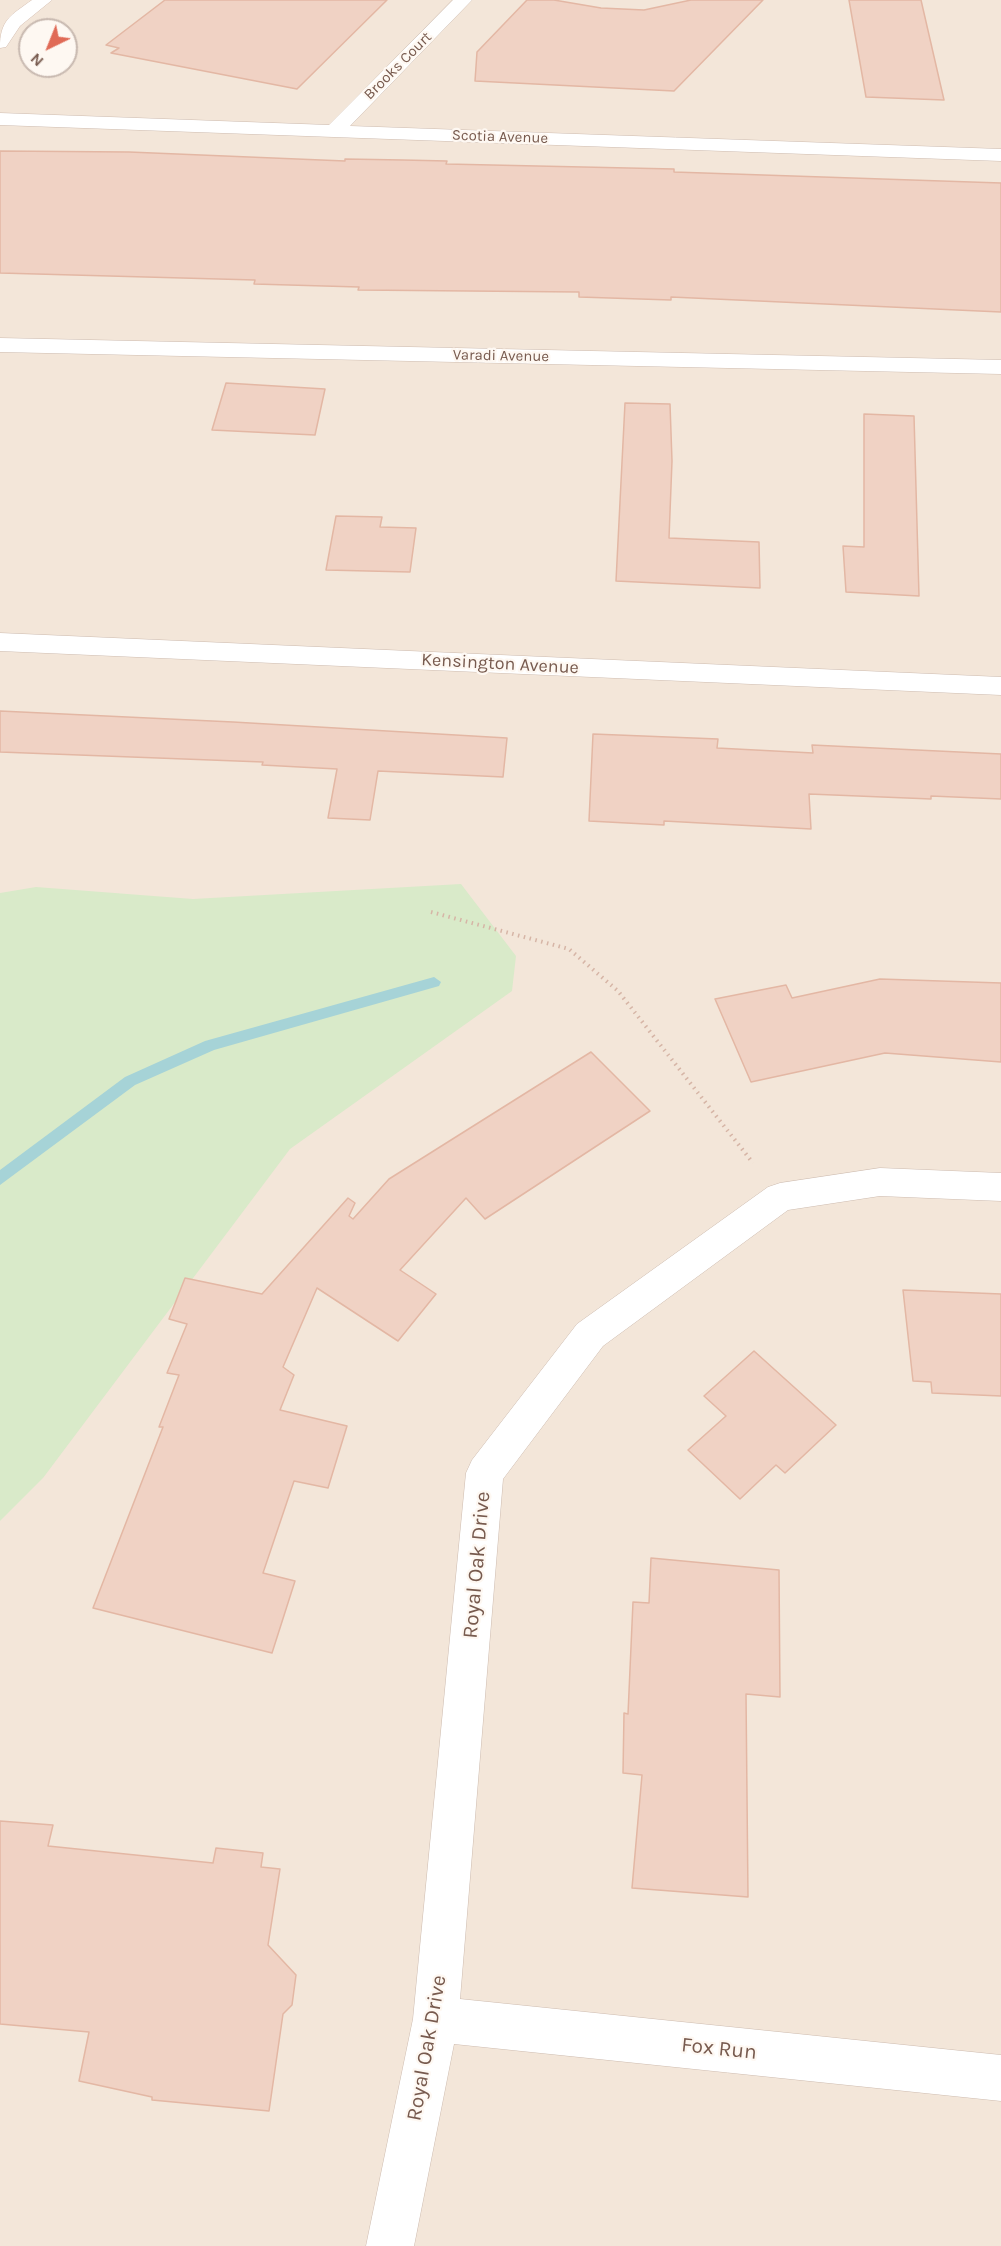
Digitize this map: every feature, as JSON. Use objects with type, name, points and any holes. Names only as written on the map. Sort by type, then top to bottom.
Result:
[{"type":"street","points":[[0,43],[14,22],[43,0]]},
{"type":"street","name":"Brooks Court","points":[[333,132],[463,0]]},
{"type":"street","name":"Scotia Avenue","points":[[0,119],[1001,155]]},
{"type":"street","name":"Varadi Avenue","points":[[0,345],[1001,367]]},
{"type":"street","name":"Kensington Avenue","points":[[0,642],[1001,686]]},
{"type":"street","name":"Royal Oak Drive","points":[[390,2246],[436,2019],[485,1473],[590,1335],[780,1197],[880,1182],[1001,1187]]},
{"type":"street","name":"Fox Run","points":[[436,2019],[1001,2078]]},
{"type":"path","points":[[431,912],[569,949],[618,992],[780,1197]]},
{"type":"shaded area","points":[[0,0],[1001,0],[1001,2246],[0,2246]]},
{"type":"green space","points":[[461,884],[516,956],[512,991],[290,1149],[43,1478],[0,1521],[0,893],[36,887],[193,899]]},
{"type":"building","points":[[165,0],[387,0],[297,89],[111,53],[119,48],[106,45]]},
{"type":"building","points":[[527,0],[554,0],[601,8],[644,10],[691,0],[763,0],[674,91],[475,81],[477,52]]},
{"type":"building","points":[[849,0],[921,0],[944,100],[866,97]]},
{"type":"building","points":[[0,151],[129,152],[345,161],[345,159],[447,161],[446,164],[674,169],[674,172],[1001,183],[1001,312],[671,297],[671,300],[579,297],[579,292],[358,290],[359,287],[254,284],[255,280],[0,273]]},
{"type":"building","points":[[226,383],[325,389],[315,435],[212,430]]},
{"type":"building","points":[[625,403],[670,404],[672,461],[669,538],[759,542],[760,588],[616,581]]},
{"type":"building","points":[[864,414],[914,416],[919,596],[846,592],[843,546],[864,547]]},
{"type":"building","points":[[336,516],[382,517],[380,527],[416,528],[410,572],[326,570]]},
{"type":"building","points":[[0,711],[507,738],[503,777],[378,771],[370,820],[328,818],[337,769],[262,765],[263,762],[0,752]]},
{"type":"building","points":[[593,734],[718,739],[717,748],[813,753],[812,745],[1001,754],[1001,799],[931,796],[931,799],[809,794],[811,829],[664,821],[664,825],[589,821]]},
{"type":"building","points":[[880,979],[1001,983],[1001,1062],[885,1053],[751,1082],[715,999],[786,985],[792,998]]},
{"type":"building","points":[[591,1052],[650,1111],[485,1219],[466,1198],[400,1270],[436,1294],[398,1341],[317,1288],[283,1367],[294,1375],[280,1410],[347,1426],[328,1488],[294,1481],[263,1573],[295,1581],[272,1653],[93,1608],[163,1427],[159,1427],[179,1375],[167,1373],[187,1324],[169,1319],[185,1278],[262,1294],[348,1198],[355,1203],[349,1216],[353,1219],[389,1179]]},
{"type":"building","points":[[903,1290],[1001,1294],[1001,1396],[932,1393],[931,1382],[913,1381]]},
{"type":"building","points":[[754,1351],[836,1425],[785,1473],[776,1465],[740,1499],[688,1450],[726,1416],[704,1396]]},
{"type":"building","points":[[651,1558],[779,1570],[780,1697],[746,1694],[748,1897],[632,1888],[642,1775],[623,1773],[624,1713],[628,1714],[633,1602],[649,1603]]},
{"type":"building","points":[[0,1821],[53,1825],[48,1846],[213,1863],[216,1848],[263,1853],[261,1867],[280,1869],[268,1945],[296,1975],[292,2005],[283,2014],[269,2111],[152,2100],[152,2097],[79,2081],[89,2032],[0,2024]]},
{"type":"waterway","points":[[0,1179],[130,1081],[210,1045],[434,982]]}]
